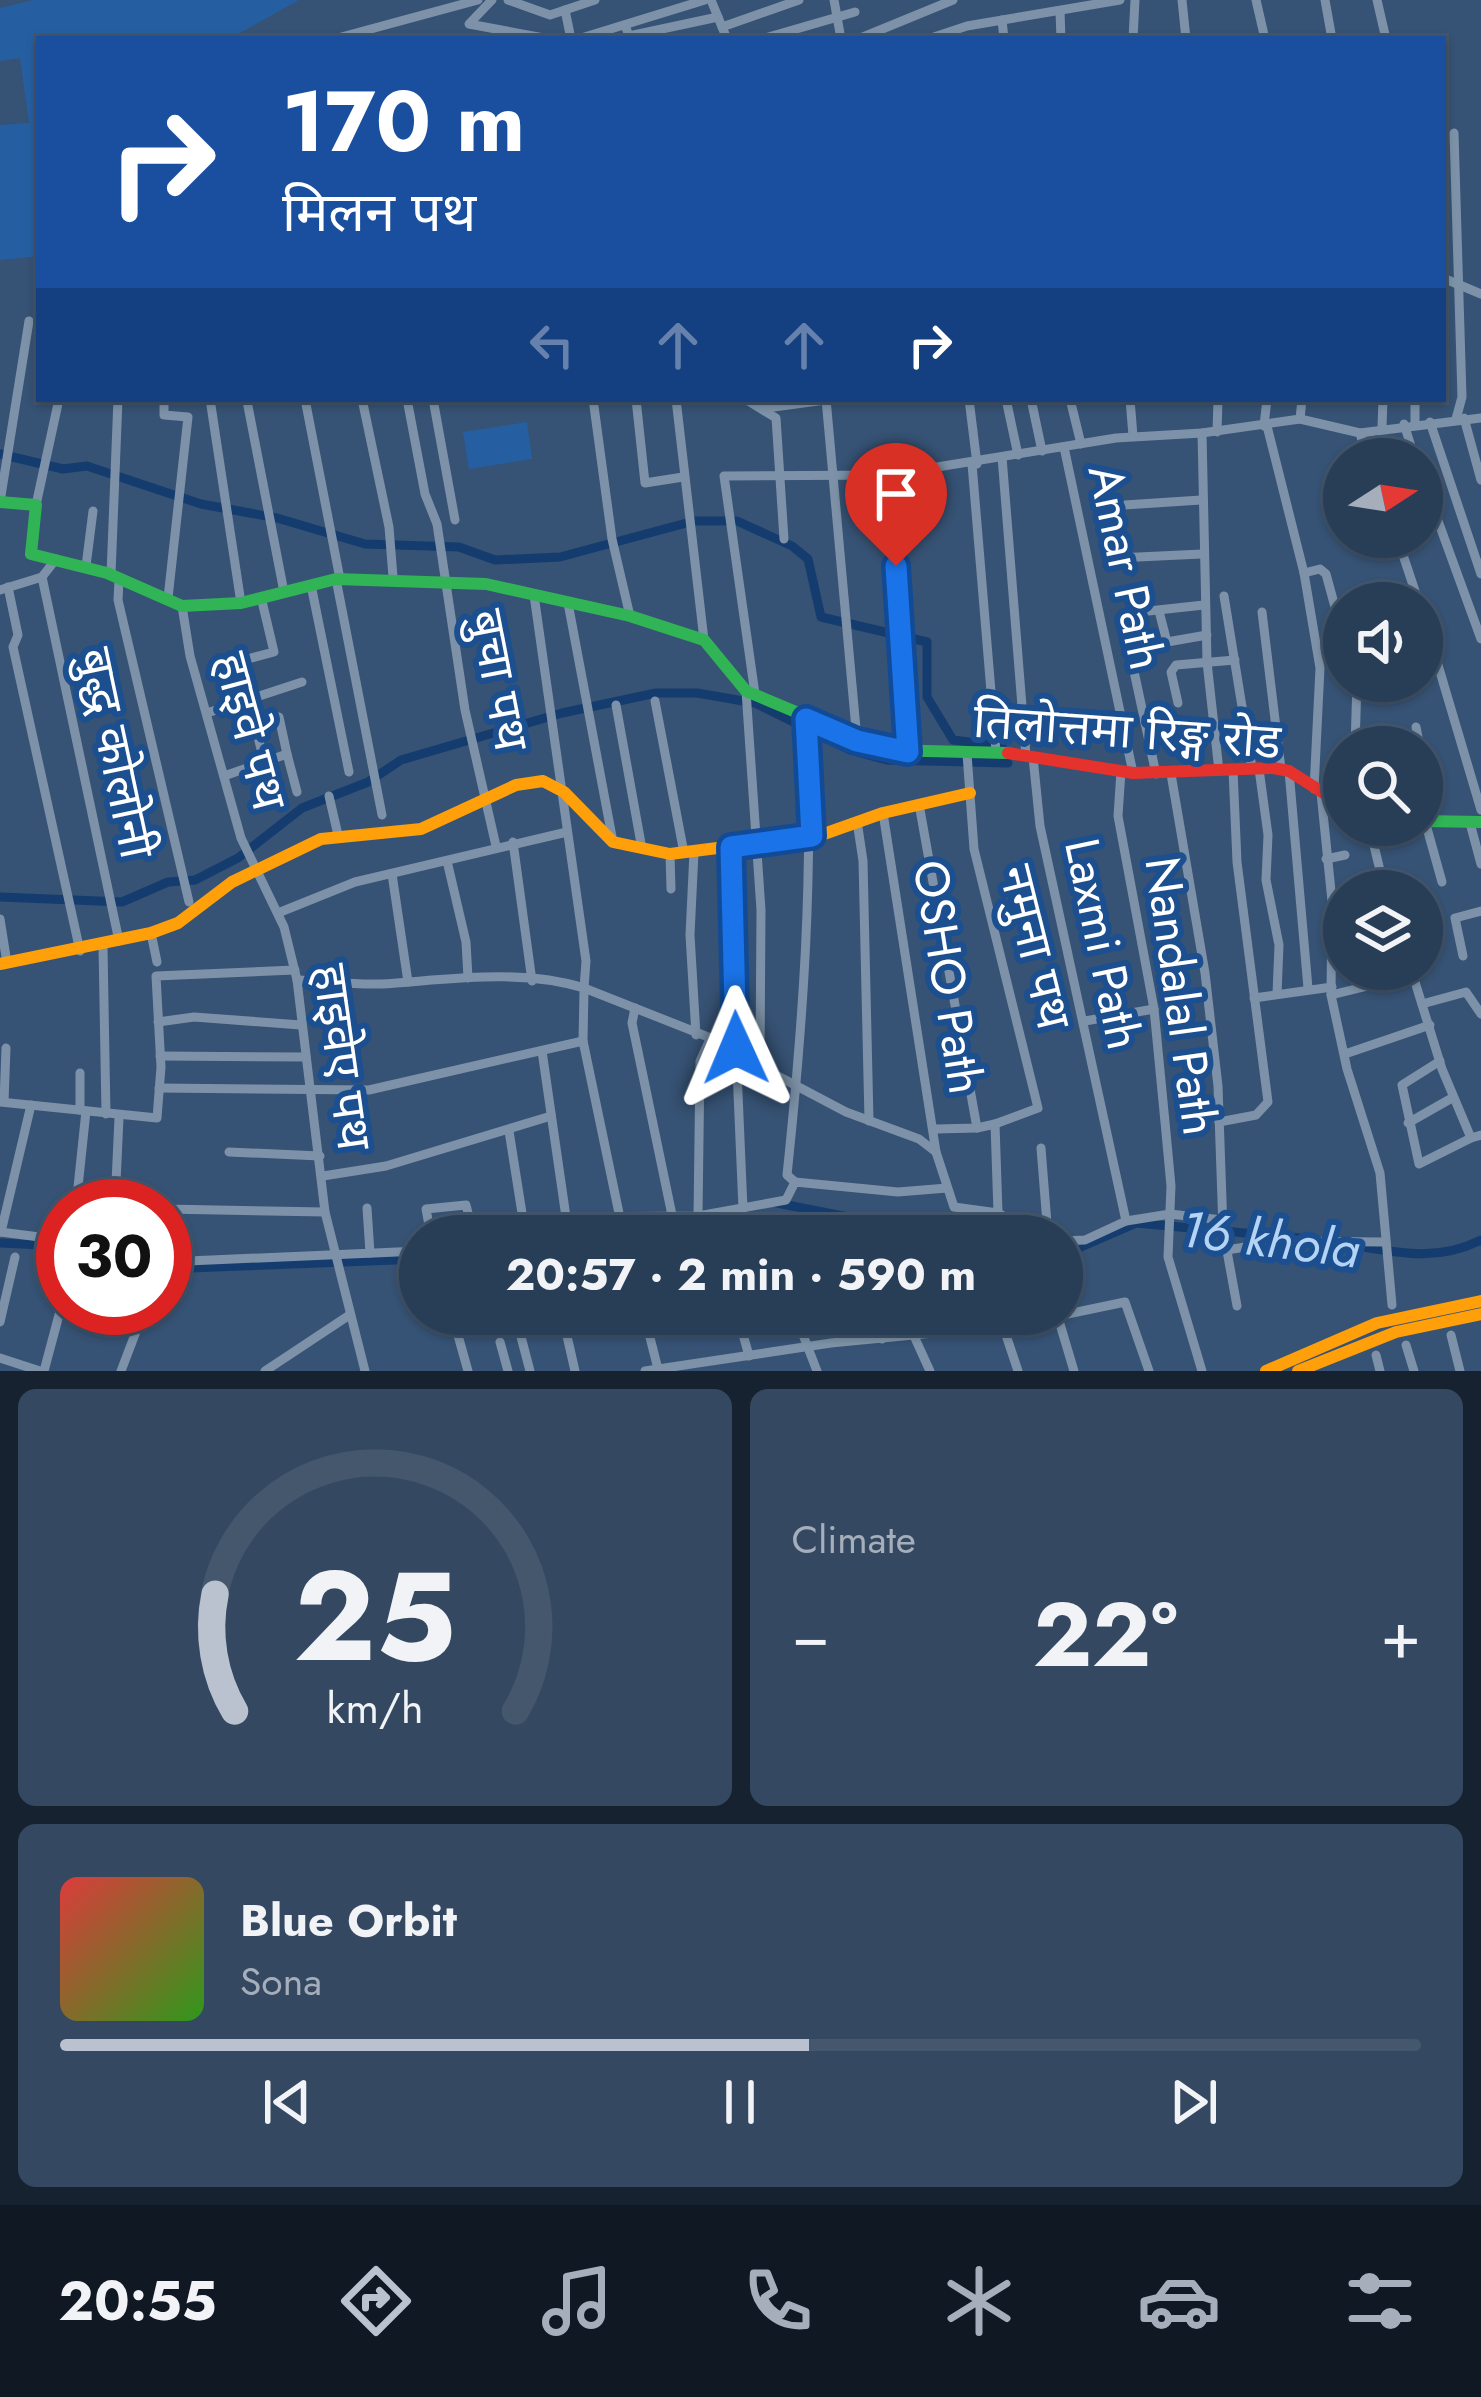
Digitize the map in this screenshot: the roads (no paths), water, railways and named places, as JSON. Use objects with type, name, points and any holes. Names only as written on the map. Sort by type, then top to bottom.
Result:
[{"type":"main road","points":[[0,502],[36,506],[31,554],[86,566],[182,606],[241,603],[338,579],[442,572],[630,616],[704,640]]},
{"type":"main road","name":"तिलोत्तमा रिङ्ग रोड","points":[[704,640],[748,696],[857,741],[908,752],[967,755],[996,751],[1156,774],[1285,770],[1323,794]]},
{"type":"main road","points":[[4,963],[103,947],[152,933],[178,923],[232,882],[338,835],[421,829],[486,796],[543,781],[564,792],[613,842],[683,853],[812,836],[970,786]]},
{"type":"main road","points":[[1443,822],[1476,823]]},
{"type":"main road","points":[[1266,1371],[1377,1323],[1481,1301]]},
{"type":"main road","points":[[1298,1371],[1396,1332],[1481,1314]]},
{"type":"street","points":[[345,36],[478,0]]},
{"type":"street","points":[[492,0],[469,24],[533,36]]},
{"type":"street","points":[[508,0],[550,15],[595,0]]},
{"type":"street","points":[[585,36],[708,0],[726,36]]},
{"type":"street","points":[[626,25],[629,36],[720,22],[799,0]]},
{"type":"street","points":[[834,0],[840,36]]},
{"type":"street","points":[[865,36],[953,0]]},
{"type":"street","points":[[937,36],[1062,7],[1120,0]]},
{"type":"street","points":[[1133,36],[1135,0]]},
{"type":"street","points":[[1182,0],[1186,36]]},
{"type":"street","points":[[1256,0],[1264,36]]},
{"type":"street","points":[[1325,0],[1331,36]]},
{"type":"street","points":[[1377,0],[1385,36]]},
{"type":"street","points":[[565,10],[573,36]]},
{"type":"street","points":[[773,36],[855,12]]},
{"type":"street","points":[[1002,20],[1004,36]]},
{"type":"street","points":[[967,26],[968,36]]},
{"type":"street","points":[[1454,133],[1460,418],[1481,480]]},
{"type":"street","points":[[1446,280],[1481,294]]},
{"type":"street","points":[[0,502],[29,321]]},
{"type":"street","points":[[36,506],[58,402]]},
{"type":"street","points":[[118,402],[112,475],[118,600],[189,902]]},
{"type":"street","points":[[164,402],[164,415],[188,417],[168,598]]},
{"type":"street","points":[[210,402],[241,603]]},
{"type":"street","points":[[247,402],[284,592]]},
{"type":"street","points":[[306,402],[382,814]]},
{"type":"street","points":[[363,402],[393,577]]},
{"type":"street","name":"बुचा पथ","points":[[408,402],[425,494],[438,527],[442,572],[496,846]]},
{"type":"street","points":[[434,402],[459,519],[438,527]]},
{"type":"street","points":[[593,402],[613,542],[630,616]]},
{"type":"street","points":[[636,402],[645,483],[683,477]]},
{"type":"street","points":[[676,402],[704,640]]},
{"type":"street","points":[[750,402],[776,418],[784,539]]},
{"type":"street","points":[[763,409],[789,402]]},
{"type":"street","points":[[828,402],[857,741]]},
{"type":"street","points":[[969,402],[996,751]]},
{"type":"street","points":[[1007,402],[1018,454]]},
{"type":"street","points":[[1032,402],[1042,451]]},
{"type":"street","points":[[1071,402],[1081,444]]},
{"type":"street","points":[[1130,402],[1133,436]]},
{"type":"street","points":[[1217,402],[1217,431]]},
{"type":"street","points":[[1268,402],[1265,426],[1304,573],[1320,668],[1317,791],[1329,870]]},
{"type":"street","points":[[1300,419],[1302,402]]},
{"type":"street","points":[[1382,427],[1383,402]]},
{"type":"street","points":[[1412,438],[1414,402]]},
{"type":"street","points":[[724,476],[887,475],[1133,436],[1202,434],[1300,419],[1360,433],[1481,418]]},
{"type":"street","points":[[1430,422],[1481,574]]},
{"type":"street","points":[[1360,433],[1361,438]]},
{"type":"street","points":[[1202,434],[1207,662],[1232,811],[1268,1102],[1256,1115],[1219,1122]]},
{"type":"street","name":"Amar Path","points":[[1064,447],[1127,772]]},
{"type":"street","name":"Laxmi Path","points":[[1002,457],[1037,809],[1126,1221]]},
{"type":"street","points":[[722,458],[732,521],[758,844],[760,1062]]},
{"type":"street","points":[[887,475],[908,752]]},
{"type":"street","points":[[1201,500],[1109,506],[1117,558],[1202,554]]},
{"type":"street","points":[[86,566],[93,511]]},
{"type":"street","points":[[1443,535],[1481,639]]},
{"type":"street","points":[[56,559],[42,577],[4,588],[18,635],[14,647],[68,896],[73,952]]},
{"type":"street","points":[[1304,573],[1320,569],[1329,582]]},
{"type":"street","name":"बुद्ध कोलोनी","points":[[42,577],[120,943]]},
{"type":"street","points":[[311,585],[349,772]]},
{"type":"street","points":[[534,596],[586,961],[583,1041],[619,1215]]},
{"type":"street","points":[[1224,596],[1268,835],[1266,880],[1279,945],[1277,994]]},
{"type":"street","points":[[246,700],[236,662],[274,652],[261,597]]},
{"type":"street","points":[[568,603],[584,708],[613,842]]},
{"type":"street","points":[[1156,774],[1124,620],[1136,612],[1204,605]]},
{"type":"street","name":"हाइवे पथ","points":[[182,606],[224,776],[248,849],[261,870]]},
{"type":"street","points":[[1159,611],[1167,642],[1207,635]]},
{"type":"street","points":[[1262,612],[1285,770],[1308,988]]},
{"type":"street","points":[[1178,703],[1171,669],[1234,660]]},
{"type":"street","points":[[1443,681],[1481,810]]},
{"type":"street","points":[[207,713],[302,682]]},
{"type":"street","points":[[655,701],[683,853],[696,1035]]},
{"type":"street","points":[[616,705],[642,849]]},
{"type":"street","points":[[279,717],[297,793]]},
{"type":"street","points":[[806,720],[812,836],[787,1175],[795,1181],[898,1192],[946,1187],[958,1210],[1001,1215]]},
{"type":"street","points":[[256,729],[264,761]]},
{"type":"street","points":[[224,776],[286,754]]},
{"type":"street","name":"नमुना पथ","points":[[967,755],[974,849],[1038,1108],[995,1124]]},
{"type":"street","name":"Nandalal Path","points":[[1127,772],[1118,816],[1154,1009],[1170,1214],[1168,1257],[1202,1371]]},
{"type":"street","points":[[1171,774],[1205,973],[1223,1224],[1237,1306]]},
{"type":"street","points":[[329,796],[338,835]]},
{"type":"street","points":[[919,804],[977,1128]]},
{"type":"street","name":"OSHO Path","points":[[883,813],[936,1152],[946,1187]]},
{"type":"street","points":[[857,821],[863,861],[869,1121]]},
{"type":"street","points":[[1476,823],[1481,864]]},
{"type":"street","points":[[278,913],[336,887],[566,832]]},
{"type":"street","points":[[513,842],[532,980]]},
{"type":"street","points":[[731,847],[743,1209]]},
{"type":"street","points":[[670,889],[683,853]]},
{"type":"street","points":[[1326,859],[1345,855]]},
{"type":"street","points":[[447,861],[466,942],[468,977]]},
{"type":"street","name":"हाइवेए पथ","points":[[261,870],[296,975],[325,1212],[365,1371]]},
{"type":"street","points":[[392,874],[407,982]]},
{"type":"street","points":[[1463,956],[1455,918],[1481,911]]},
{"type":"street","points":[[0,920],[4,963]]},
{"type":"street","points":[[152,933],[157,962]]},
{"type":"street","points":[[103,947],[106,1114]]},
{"type":"street","points":[[6,1048],[2,1102],[119,1118],[157,1118],[160,1056],[155,976],[532,980],[584,989],[710,1039],[869,1121],[919,1139],[936,1152]]},
{"type":"street","points":[[1254,998],[1308,988],[1336,990]]},
{"type":"street","points":[[1418,990],[1452,1098],[1476,1136],[1420,1164],[1402,1085],[1440,1061]]},
{"type":"street","points":[[1332,991],[1380,1173],[1382,1242],[1392,1305]]},
{"type":"street","points":[[1423,1004],[1466,992],[1481,1014]]},
{"type":"street","points":[[635,1008],[636,1046],[672,1215]]},
{"type":"street","points":[[1085,1021],[1154,1009]]},
{"type":"street","points":[[158,1022],[194,1017],[301,1025]]},
{"type":"street","points":[[1345,1054],[1430,1025]]},
{"type":"street","points":[[698,1215],[700,1061],[710,1039]]},
{"type":"street","points":[[159,1088],[312,1094],[390,1088],[583,1041]]},
{"type":"street","points":[[542,1051],[566,1215]]},
{"type":"street","points":[[160,1056],[306,1057]]},
{"type":"street","points":[[79,1179],[80,1073]]},
{"type":"street","points":[[1408,1123],[1452,1098]]},
{"type":"street","points":[[31,1106],[0,1232],[36,1237]]},
{"type":"street","points":[[323,1176],[386,1166],[551,1116]]},
{"type":"street","points":[[118,1179],[119,1118]]},
{"type":"street","points":[[936,1129],[995,1124],[998,1213]]},
{"type":"street","points":[[509,1131],[522,1215]]},
{"type":"street","points":[[1041,1148],[1046,1215]]},
{"type":"street","points":[[229,1152],[320,1156]]},
{"type":"street","points":[[704,1215],[786,1200],[795,1181]]},
{"type":"street","points":[[427,1215],[426,1209],[466,1205],[469,1215]]},
{"type":"street","points":[[367,1208],[370,1253]]},
{"type":"street","points":[[192,1210],[325,1212]]},
{"type":"street","points":[[1083,1240],[1126,1221],[1170,1214],[1223,1224]]},
{"type":"street","points":[[1228,1250],[1282,1240],[1382,1242]]},
{"type":"street","points":[[192,1262],[337,1260],[399,1252]]},
{"type":"street","points":[[0,1322],[15,1257]]},
{"type":"street","points":[[1083,1310],[1125,1302],[1149,1371]]},
{"type":"street","points":[[266,1371],[348,1316]]},
{"type":"street","points":[[0,1358],[42,1371],[53,1335]]},
{"type":"street","points":[[121,1371],[135,1335]]},
{"type":"street","points":[[458,1335],[468,1371]]},
{"type":"street","points":[[521,1335],[530,1371]]},
{"type":"street","points":[[567,1335],[575,1371]]},
{"type":"street","points":[[651,1335],[662,1370]]},
{"type":"street","points":[[745,1335],[759,1368]]},
{"type":"street","points":[[805,1335],[817,1371]]},
{"type":"street","points":[[881,1335],[881,1339]]},
{"type":"street","points":[[645,1371],[923,1335]]},
{"type":"street","points":[[1006,1335],[1018,1371]]},
{"type":"street","points":[[1063,1335],[1074,1371]]},
{"type":"street","points":[[1451,1335],[1460,1371]]},
{"type":"street","points":[[914,1336],[930,1371]]},
{"type":"street","points":[[500,1342],[508,1371]]},
{"type":"street","points":[[1406,1345],[1414,1371]]},
{"type":"street","points":[[1376,1355],[1380,1371]]},
{"type":"waterway","points":[[0,454],[63,469],[87,466],[201,504],[277,518],[365,544],[459,547],[495,560],[560,557],[694,521],[737,521],[792,546],[808,559],[821,617],[927,642],[927,697],[953,740],[1002,746]]},
{"type":"waterway","points":[[0,897],[122,902],[168,882],[195,880],[238,858],[302,808],[368,782],[401,760],[562,713],[656,693],[697,693],[755,703],[850,750],[887,760],[1008,763]]},
{"type":"waterway","name":"16 khola","points":[[777,1203],[838,1215]]},
{"type":"waterway","name":"16 khola","points":[[1083,1246],[1136,1223],[1300,1238]]},
{"type":"waterway","name":"16 khola","points":[[1352,1245],[1433,1253],[1481,1240]]},
{"type":"waterway","name":"16 khola","points":[[0,1243],[36,1245]]},
{"type":"waterway","name":"16 khola","points":[[192,1268],[399,1260]]}]
